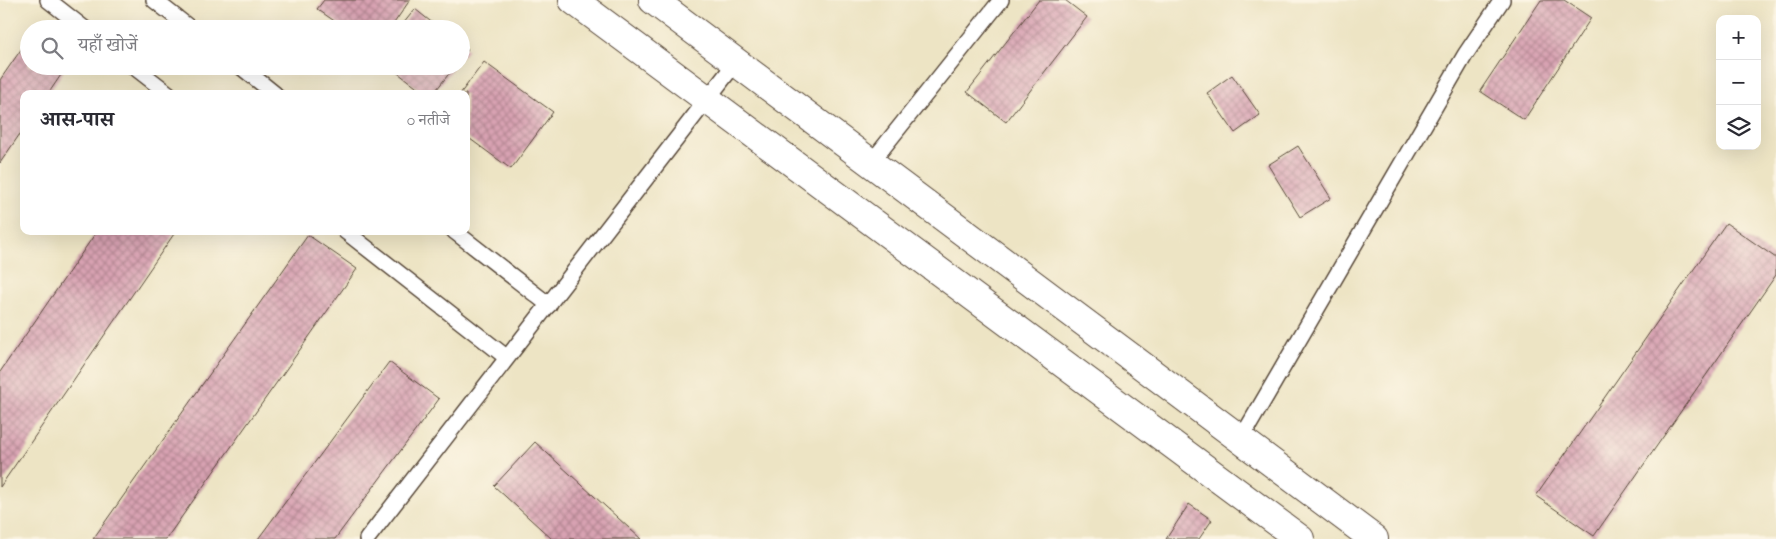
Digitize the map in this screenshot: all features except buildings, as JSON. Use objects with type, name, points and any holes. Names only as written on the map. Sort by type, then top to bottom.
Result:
[{"type":"highway","points":[[573,0],[1300,539]]},
{"type":"highway","points":[[652,0],[1374,539]]},
{"type":"lane","points":[[48,0],[74,20]]},
{"type":"lane","points":[[154,0],[180,20]]},
{"type":"lane","points":[[870,164],[1001,0]]},
{"type":"lane","points":[[1241,440],[1465,55],[1502,0]]},
{"type":"lane","points":[[367,539],[736,62]]},
{"type":"lane","points":[[144,75],[163,90]]},
{"type":"lane","points":[[252,75],[271,90]]},
{"type":"lane","points":[[350,235],[506,357]]},
{"type":"lane","points":[[459,235],[549,304]]}]
